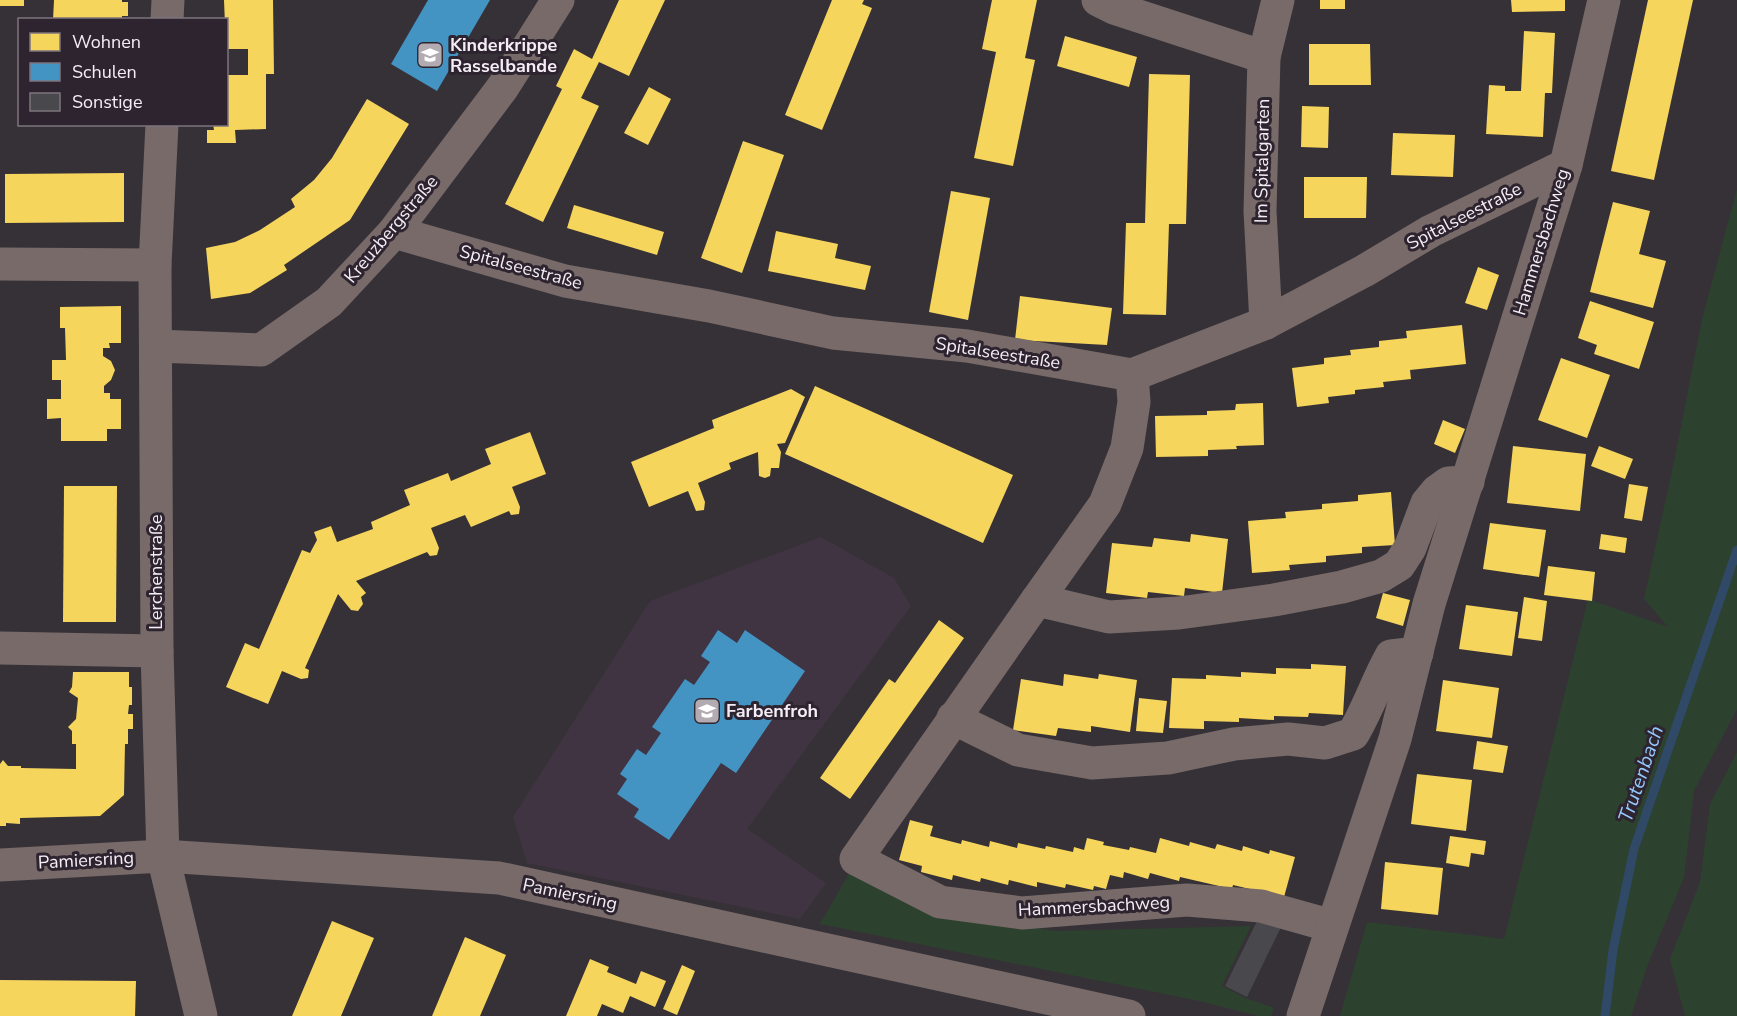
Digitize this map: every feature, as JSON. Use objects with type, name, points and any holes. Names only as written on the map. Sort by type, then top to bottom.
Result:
[{"type":"street","points":[[167,18],[168,0]]},
{"type":"street","name":"Kreuzbergstraße","points":[[156,346],[261,350],[329,302],[394,232],[503,87],[558,0]]},
{"type":"street","name":"Im Spitalgarten","points":[[1266,323],[1260,211],[1264,57],[1278,0]]},
{"type":"street","name":"Hammersbachweg","points":[[1303,1016],[1395,739],[1430,604],[1566,165],[1604,0]]},
{"type":"street","points":[[1109,3],[1264,57]]},
{"type":"street","name":"Lerchenstraße","points":[[162,126],[155,265],[157,651],[163,856],[201,1016]]},
{"type":"street","name":"Spitalseestraße","points":[[394,232],[565,281],[709,306],[833,333],[967,346],[1131,375],[1266,323],[1364,271],[1431,231],[1566,165]]},
{"type":"street","points":[[0,264],[155,265]]},
{"type":"street","name":"Hammersbachweg","points":[[1131,375],[1134,402],[1127,448],[1105,504],[856,858],[940,902],[1022,913],[1187,900],[1261,906],[1332,926]]},
{"type":"street","points":[[1037,600],[1109,617],[1179,613],[1274,600],[1352,584],[1381,576],[1399,565],[1410,548],[1427,502],[1448,483],[1468,482]]},
{"type":"street","points":[[0,648],[157,651]]},
{"type":"street","points":[[953,718],[1018,750],[1092,763],[1168,758],[1234,744],[1288,740],[1325,742],[1353,734],[1365,714],[1376,683],[1391,656],[1417,653]]},
{"type":"street","name":"Pamiersring","points":[[0,865],[163,856],[499,878],[1129,1016]]},
{"type":"shaded area","name":"Farbenfroh","points":[[821,537],[894,578],[911,606],[747,829],[826,883],[800,919],[527,863],[513,817],[650,601]]},
{"type":"green space","points":[[1737,189],[1737,709],[1694,791],[1684,878],[1648,964],[1631,1016],[1340,1016],[1367,922],[1504,939],[1588,599],[1668,627],[1644,599],[1702,319]]},
{"type":"green space","points":[[1737,752],[1737,1016],[1685,1016],[1670,959],[1700,882],[1710,804]]},
{"type":"green space","points":[[851,870],[1003,923],[1056,931],[1251,926],[1222,986],[1274,1008],[1271,1016],[1258,1016],[1199,1001],[820,924]]},
{"type":"building: Wohnen","points":[[0,0],[24,0],[24,6],[0,6]]},
{"type":"building: Wohnen","points":[[54,0],[122,0],[122,2],[128,2],[128,16],[122,16],[122,18],[53,18]]},
{"type":"building: Wohnen","points":[[224,0],[273,0],[274,74],[266,74],[266,129],[235,130],[236,143],[207,143],[207,130],[214,130],[213,126],[228,126],[228,75],[248,75],[248,49],[228,49],[228,18],[225,18]]},
{"type":"building: Wohnen","points":[[619,0],[665,0],[629,76],[599,62],[581,98],[599,106],[543,222],[505,204],[562,89],[556,86],[574,49],[592,59]]},
{"type":"building: Wohnen","points":[[832,0],[864,0],[862,4],[872,8],[822,130],[785,115]]},
{"type":"building: Wohnen","points":[[992,0],[1037,0],[1025,58],[1035,60],[1013,166],[974,158],[996,52],[982,49]]},
{"type":"building: Wohnen","points":[[1320,0],[1345,0],[1345,9],[1320,9]]},
{"type":"building: Wohnen","points":[[1511,0],[1565,0],[1565,11],[1512,12]]},
{"type":"building: Wohnen","points":[[1648,0],[1693,0],[1654,180],[1611,171]]},
{"type":"building: Wohnen","points":[[1524,31],[1555,33],[1552,93],[1545,93],[1543,137],[1486,134],[1489,85],[1505,86],[1505,91],[1521,91]]},
{"type":"building: Wohnen","points":[[1065,36],[1137,57],[1129,87],[1057,66]]},
{"type":"building: Wohnen","points":[[1309,44],[1370,44],[1371,85],[1309,85]]},
{"type":"building: Wohnen","points":[[1149,74],[1190,75],[1186,224],[1169,224],[1166,315],[1123,314],[1126,223],[1145,223]]},
{"type":"building: Wohnen","points":[[649,87],[671,99],[648,145],[624,133]]},
{"type":"building: Wohnen","points":[[367,99],[409,124],[350,220],[284,265],[287,270],[250,293],[211,299],[206,248],[235,242],[260,230],[295,207],[291,199],[314,180],[332,158]]},
{"type":"building: Wohnen","points":[[1302,106],[1329,107],[1328,148],[1301,147]]},
{"type":"building: Wohnen","points":[[1393,133],[1455,135],[1453,177],[1391,175]]},
{"type":"building: Wohnen","points":[[743,141],[784,155],[742,273],[701,258]]},
{"type":"building: Wohnen","points":[[124,173],[124,222],[5,223],[5,174]]},
{"type":"building: Wohnen","points":[[1304,177],[1367,177],[1366,218],[1304,218]]},
{"type":"building: Wohnen","points":[[951,191],[990,198],[968,320],[929,312]]},
{"type":"building: Wohnen","points":[[1613,202],[1650,211],[1639,254],[1666,261],[1653,308],[1590,292]]},
{"type":"building: Wohnen","points":[[574,205],[664,232],[657,255],[567,228]]},
{"type":"building: Wohnen","points":[[776,231],[838,244],[835,258],[871,266],[865,290],[768,271]]},
{"type":"building: Wohnen","points":[[1478,267],[1499,275],[1487,310],[1465,303]]},
{"type":"building: Wohnen","points":[[1020,296],[1112,308],[1107,345],[1015,340]]},
{"type":"building: Wohnen","points":[[1590,301],[1654,322],[1639,369],[1594,354],[1597,345],[1578,338]]},
{"type":"building: Wohnen","points":[[121,306],[121,343],[109,343],[110,348],[103,348],[103,356],[111,361],[115,370],[111,380],[104,386],[104,393],[110,393],[110,399],[121,399],[121,429],[107,429],[107,441],[61,441],[61,418],[47,419],[47,399],[61,399],[61,380],[52,380],[52,360],[66,360],[65,328],[60,328],[60,307]]},
{"type":"building: Wohnen","points":[[1462,325],[1466,364],[1410,370],[1411,379],[1383,382],[1384,387],[1355,390],[1355,394],[1328,397],[1329,403],[1297,407],[1292,368],[1324,364],[1324,358],[1351,355],[1350,350],[1379,347],[1379,341],[1407,338],[1406,331]]},
{"type":"building: Wohnen","points":[[1561,358],[1610,375],[1587,438],[1538,420]]},
{"type":"building: Wohnen","points":[[815,386],[1013,475],[983,543],[785,454]]},
{"type":"building: Wohnen","points":[[791,389],[805,397],[785,443],[777,444],[781,452],[779,468],[771,468],[770,476],[765,478],[759,476],[758,452],[729,463],[731,469],[698,483],[705,502],[704,510],[696,511],[688,491],[649,507],[631,462],[714,428],[712,420]]},
{"type":"building: Wohnen","points":[[1263,403],[1264,445],[1208,450],[1208,456],[1156,457],[1155,416],[1207,415],[1207,411],[1235,410],[1236,404]]},
{"type":"building: Wohnen","points":[[1443,420],[1465,429],[1455,453],[1434,444]]},
{"type":"building: Wohnen","points":[[530,432],[546,474],[512,487],[520,507],[519,514],[511,515],[509,511],[471,527],[465,515],[431,528],[439,548],[437,555],[430,556],[427,552],[356,581],[366,593],[361,597],[363,604],[358,611],[351,610],[338,594],[305,668],[309,670],[308,678],[301,679],[282,671],[268,704],[226,687],[245,643],[259,649],[302,550],[310,553],[317,540],[314,532],[331,526],[337,542],[373,529],[371,522],[410,505],[404,490],[448,473],[451,481],[491,464],[485,449]]},
{"type":"building: Wohnen","points":[[1513,446],[1586,454],[1580,511],[1507,503]]},
{"type":"building: Wohnen","points":[[1599,446],[1633,459],[1625,479],[1591,466]]},
{"type":"building: Wohnen","points":[[1629,484],[1648,487],[1642,521],[1624,518]]},
{"type":"building: Wohnen","points":[[64,486],[117,486],[116,622],[63,622]]},
{"type":"building: Wohnen","points":[[1391,492],[1395,545],[1362,547],[1362,553],[1326,556],[1326,562],[1289,565],[1290,570],[1252,573],[1248,521],[1286,518],[1285,512],[1322,509],[1322,504],[1358,501],[1358,495]]},
{"type":"building: Wohnen","points":[[1490,523],[1546,530],[1539,577],[1483,569]]},
{"type":"building: Wohnen","points":[[1191,534],[1228,539],[1222,593],[1185,588],[1184,596],[1148,592],[1147,598],[1106,593],[1112,543],[1152,547],[1154,538],[1190,542]]},
{"type":"building: Wohnen","points":[[1601,534],[1627,538],[1625,553],[1599,549]]},
{"type":"building: Wohnen","points":[[1548,566],[1595,572],[1592,601],[1544,595]]},
{"type":"building: Wohnen","points":[[1383,593],[1410,600],[1403,626],[1376,618]]},
{"type":"building: Wohnen","points":[[1524,597],[1547,601],[1542,641],[1518,638]]},
{"type":"building: Wohnen","points":[[1466,605],[1518,612],[1512,656],[1459,649]]},
{"type":"building: Wohnen","points":[[939,620],[964,638],[850,799],[820,778],[889,679],[895,683]]},
{"type":"building: Wohnen","points":[[1311,664],[1346,666],[1343,715],[1309,713],[1308,717],[1274,716],[1274,720],[1239,718],[1239,722],[1204,721],[1204,729],[1169,728],[1172,678],[1206,679],[1206,675],[1241,677],[1241,672],[1276,674],[1276,668],[1311,669]]},
{"type":"building: Wohnen","points":[[73,672],[129,672],[132,705],[129,705],[128,714],[133,714],[133,729],[128,729],[128,744],[125,744],[124,795],[100,816],[20,818],[20,824],[6,823],[6,826],[0,826],[0,764],[3,760],[8,766],[21,766],[21,768],[76,769],[76,744],[72,744],[72,731],[68,727],[76,719],[78,698],[69,692],[72,687]]},
{"type":"building: Wohnen","points":[[1064,674],[1098,679],[1099,674],[1137,680],[1130,732],[1091,726],[1091,732],[1058,728],[1056,736],[1013,730],[1021,679],[1063,686]]},
{"type":"building: Wohnen","points":[[1443,680],[1499,688],[1492,738],[1436,731]]},
{"type":"building: Wohnen","points":[[1139,698],[1167,701],[1163,733],[1136,731]]},
{"type":"building: Wohnen","points":[[1477,741],[1508,746],[1503,773],[1473,769]]},
{"type":"building: Wohnen","points":[[1417,774],[1472,780],[1466,831],[1411,824]]},
{"type":"building: Wohnen","points":[[910,820],[933,826],[930,836],[961,844],[962,840],[989,847],[990,841],[1017,848],[1018,843],[1073,852],[1074,847],[1084,850],[1087,838],[1104,842],[1103,845],[1129,850],[1130,847],[1156,853],[1160,838],[1189,846],[1190,842],[1215,849],[1217,844],[1242,851],[1243,846],[1269,854],[1270,850],[1295,857],[1284,897],[1233,885],[1232,889],[1180,877],[1179,881],[1150,873],[1148,879],[1124,872],[1123,878],[1110,875],[1106,889],[1094,886],[1093,890],[1066,884],[1065,888],[1037,882],[1037,887],[1009,880],[1008,885],[981,878],[980,882],[953,875],[952,880],[921,872],[922,866],[899,860]]},
{"type":"building: Wohnen","points":[[1450,836],[1486,841],[1484,855],[1471,853],[1469,867],[1446,863]]},
{"type":"building: Wohnen","points":[[1385,862],[1443,868],[1438,915],[1381,909]]},
{"type":"building: Wohnen","points":[[332,921],[374,938],[341,1016],[292,1016]]},
{"type":"building: Wohnen","points":[[465,937],[506,955],[480,1016],[432,1016]]},
{"type":"building: Wohnen","points":[[590,959],[609,967],[607,972],[636,984],[641,971],[666,981],[655,1007],[630,996],[623,1013],[602,1004],[597,1016],[566,1016]]},
{"type":"building: Wohnen","points":[[682,965],[695,971],[677,1015],[663,1009]]},
{"type":"building: Wohnen","points":[[0,980],[136,981],[135,1016],[0,1016]]},
{"type":"building: Schulen","points":[[428,0],[490,0],[437,91],[391,64]]},
{"type":"building: Schulen","points":[[718,630],[737,643],[745,630],[805,671],[736,773],[721,763],[669,840],[634,817],[639,809],[617,794],[627,779],[620,774],[637,749],[646,755],[661,733],[652,727],[685,679],[694,685],[710,662],[701,656]]},
{"type":"building: Sonstige","points":[[1260,915],[1282,925],[1247,997],[1225,986]]},
{"type":"waterway","name":"Trutenbach","points":[[1605,1016],[1613,950],[1634,849],[1737,550]]},
{"type":"place","name":"Kinderkrippe Rasselbande","points":[[430,55]]},
{"type":"place","name":"Farbenfroh","points":[[707,711]]}]
